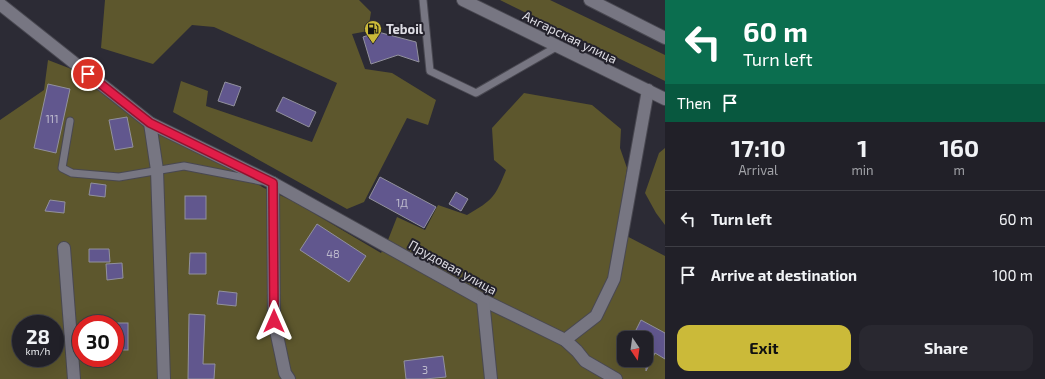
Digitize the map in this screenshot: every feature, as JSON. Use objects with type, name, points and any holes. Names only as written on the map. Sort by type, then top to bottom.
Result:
[{"type":"street","name":"Ангарская улица","points":[[463,0],[665,99]]},
{"type":"street","points":[[597,2],[665,38]]},
{"type":"street","name":"Прудовая улица","points":[[0,4],[150,123],[273,183],[483,300],[565,340],[577,350],[585,362],[616,379]]},
{"type":"street","points":[[565,340],[596,316],[614,279],[648,90]]},
{"type":"street","points":[[150,123],[157,170],[164,379]]},
{"type":"street","points":[[273,183],[274,321],[285,372],[289,379]]},
{"type":"street","points":[[64,248],[74,379]]},
{"type":"street","points":[[483,300],[491,379]]},
{"type":"lane","points":[[423,0],[430,71],[476,93],[558,46]]},
{"type":"lane","points":[[70,121],[62,168],[72,173],[119,177],[184,166],[273,183]]},
{"type":"shaded area","points":[[105,0],[359,0],[371,12],[368,31],[352,34],[365,69],[392,73],[436,100],[428,125],[407,118],[364,202],[347,209],[173,112],[181,81],[208,91],[206,106],[312,142],[337,83],[214,27],[192,25],[153,64],[101,48]]},
{"type":"shaded area","points":[[500,0],[550,0],[665,55],[665,81]]},
{"type":"shaded area","points":[[48,60],[113,85],[149,115],[182,139],[264,188],[293,201],[381,253],[397,217],[425,230],[438,205],[467,215],[483,205],[492,197],[496,192],[506,170],[494,160],[492,128],[524,93],[592,105],[621,129],[620,148],[627,168],[617,231],[665,256],[665,379],[0,379],[0,120],[44,90]]},
{"type":"shaded area","points":[[665,148],[665,225],[656,213],[645,193],[659,153]]},
{"type":"building","points":[[378,32],[416,42],[419,62],[398,55],[371,64],[363,37]]},
{"type":"building","points":[[225,82],[241,87],[234,106],[218,101]]},
{"type":"building","points":[[48,84],[70,89],[56,153],[34,148]]},
{"type":"building","points":[[283,97],[316,112],[309,127],[276,111]]},
{"type":"building","points":[[127,117],[133,147],[115,150],[109,120]]},
{"type":"building","points":[[380,177],[436,207],[424,228],[369,198]]},
{"type":"building","points":[[91,183],[106,185],[105,197],[89,195]]},
{"type":"building","points":[[456,192],[468,199],[461,211],[449,204]]},
{"type":"building","points":[[185,196],[206,196],[206,219],[185,219]]},
{"type":"building","points":[[50,200],[65,202],[64,213],[45,211]]},
{"type":"building","points":[[317,224],[366,256],[349,282],[300,250]]},
{"type":"building","points":[[89,249],[109,249],[110,262],[89,262]]},
{"type":"building","points":[[190,253],[206,253],[206,274],[189,274]]},
{"type":"building","points":[[122,263],[123,278],[107,280],[106,264]]},
{"type":"building","points":[[219,291],[237,293],[236,306],[217,304]]},
{"type":"building","points":[[189,314],[205,315],[203,364],[215,364],[214,379],[188,379]]},
{"type":"building","points":[[641,320],[665,333],[665,359],[655,353],[653,357],[653,331],[636,331]]},
{"type":"building","points":[[124,323],[128,323],[128,350],[124,350]]},
{"type":"building","points":[[443,356],[446,377],[406,379],[404,361]]},
{"type":"place","name":"Teboil","points":[[373,44]]},
{"type":"route","points":[[88,74],[150,123],[273,183],[274,321]]}]
